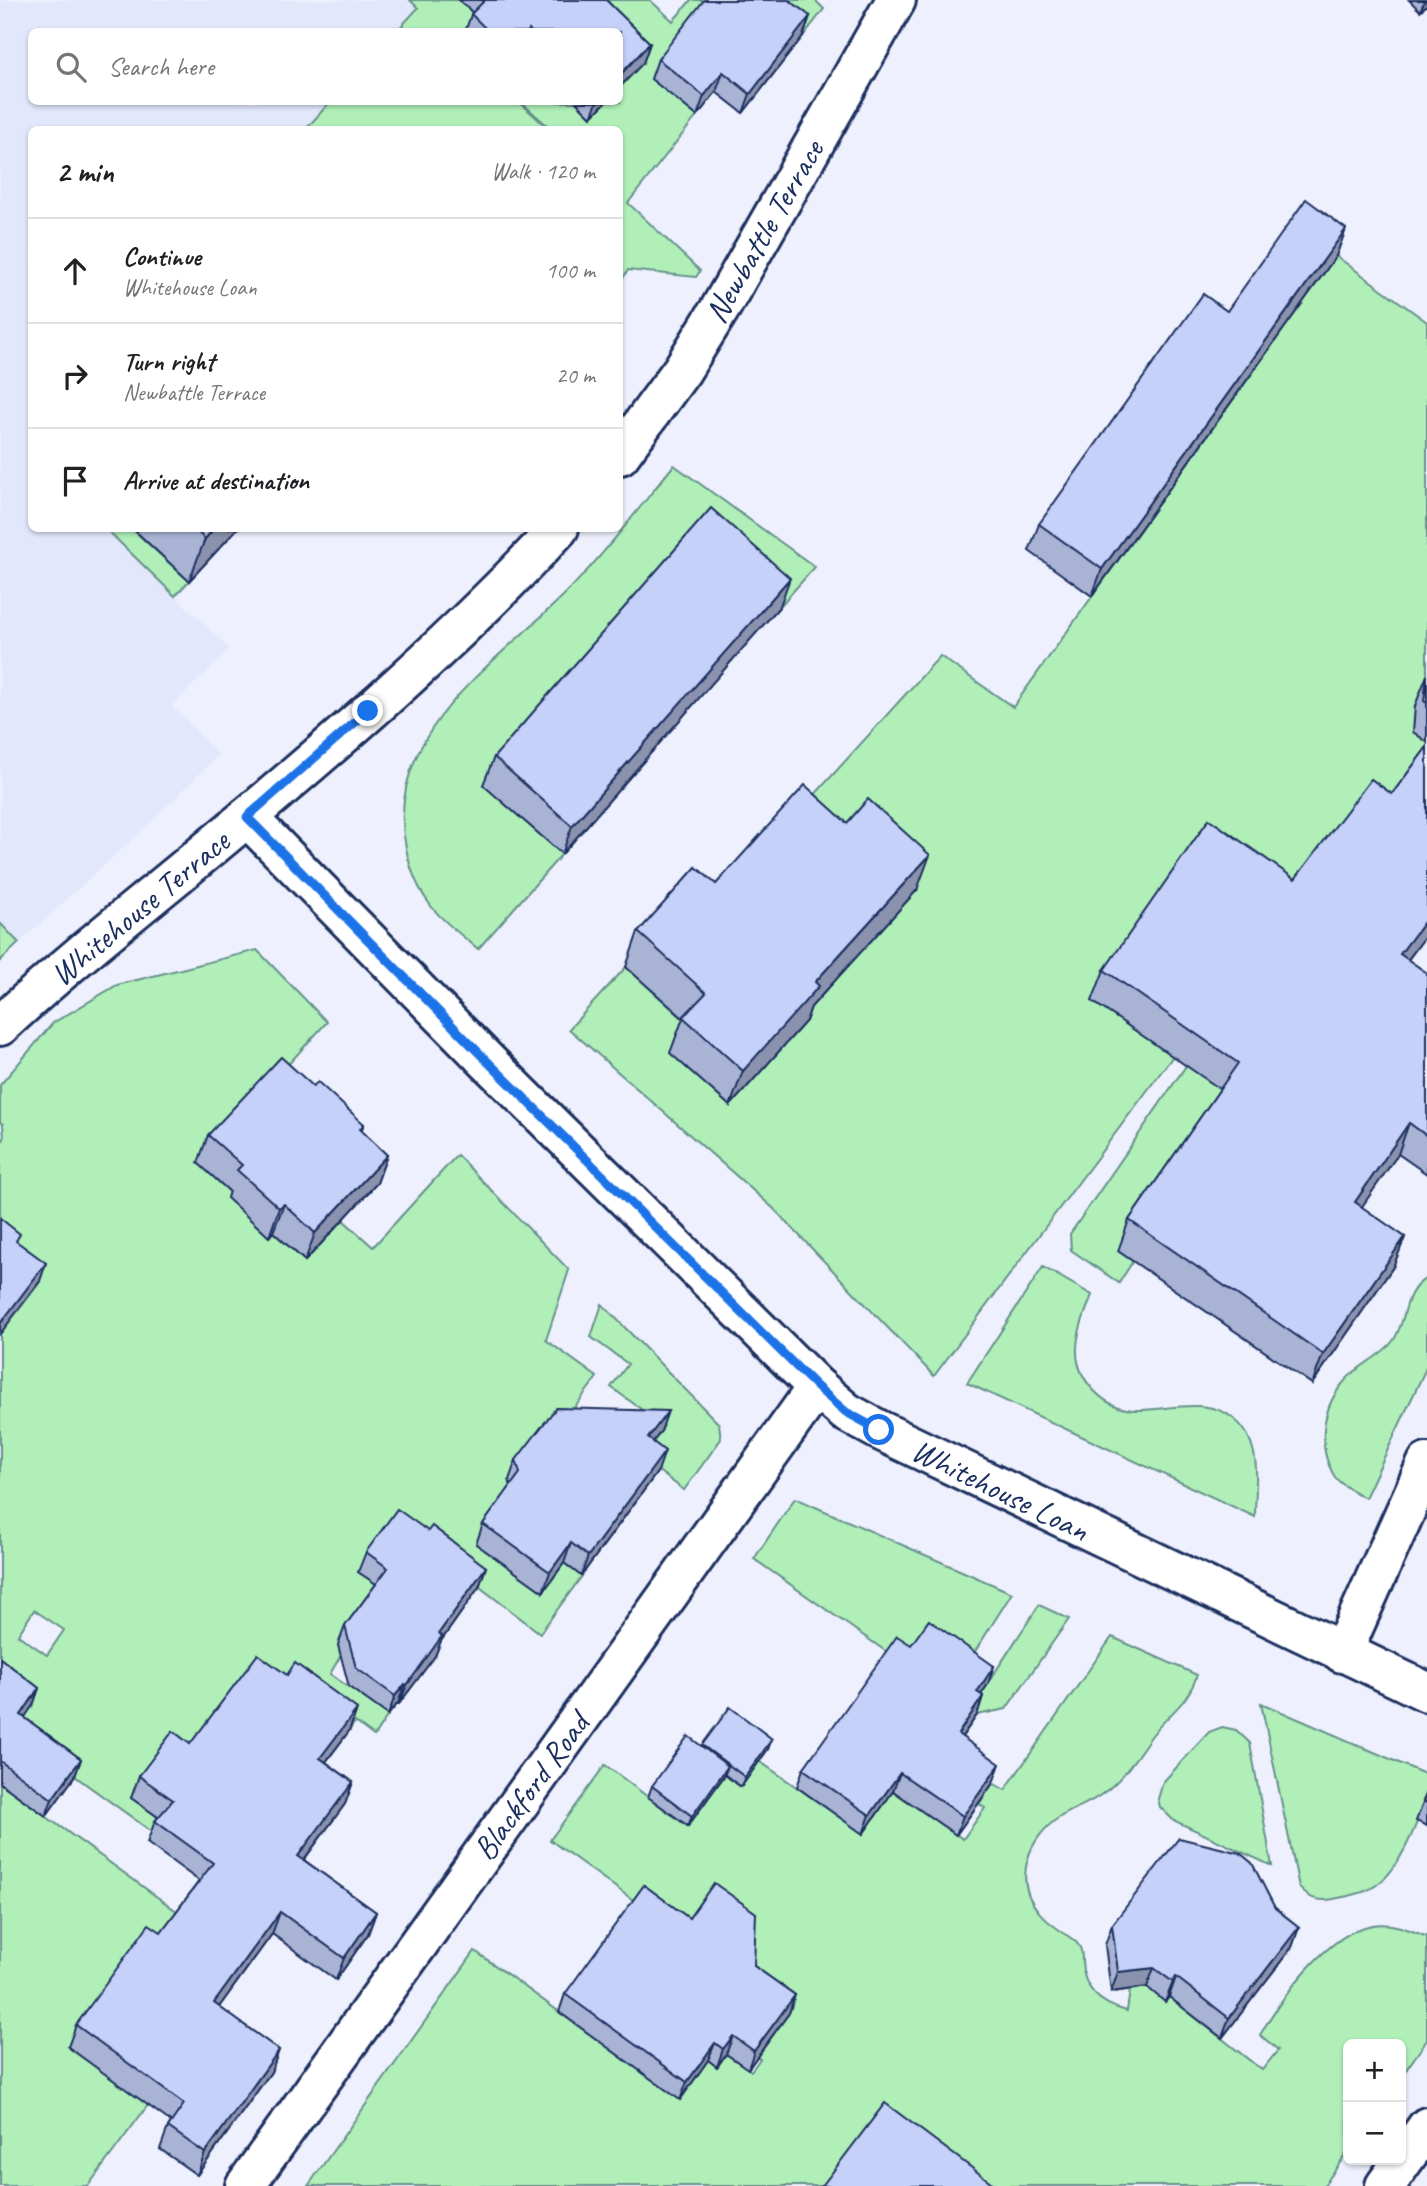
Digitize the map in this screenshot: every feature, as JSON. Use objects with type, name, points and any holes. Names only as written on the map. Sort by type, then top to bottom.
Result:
[{"type":"street","name":"Newbattle Terrace","points":[[623,451],[682,370],[721,307],[879,7]]},
{"type":"street","points":[[247,817],[487,603],[555,532]]},
{"type":"street","name":"Whitehouse Terrace","points":[[0,1026],[70,963],[247,817]]},
{"type":"street","name":"Whitehouse Loan","points":[[247,817],[488,1062],[817,1387],[846,1412],[1427,1692]]},
{"type":"street","name":"Blackford Road","points":[[245,2186],[817,1387]]},
{"type":"street","points":[[1342,1653],[1427,1463]]},
{"type":"street","points":[[1385,2186],[1427,2127]]},
{"type":"shaded area","points":[[0,0],[410,0],[418,8],[399,28],[28,28],[28,105],[327,105],[309,126],[28,126],[28,532],[109,532],[230,649],[172,706],[219,755],[134,838],[19,943],[0,923]]},
{"type":"green space","points":[[410,0],[459,0],[479,19],[469,28],[400,28],[418,8]]},
{"type":"green space","points":[[579,0],[650,0],[673,21],[691,0],[744,0],[651,79],[697,116],[628,203],[700,271],[696,277],[628,270],[623,278],[623,126],[548,126],[524,105],[579,105],[591,116],[603,105],[623,105],[623,84],[642,63],[623,36],[623,28],[615,28]]},
{"type":"green space","points":[[756,0],[815,0],[824,9],[803,36]]},
{"type":"green space","points":[[327,105],[522,105],[546,126],[309,126]]},
{"type":"green space","points":[[1336,256],[1427,322],[1427,690],[1419,722],[1413,731],[1427,742],[1427,749],[1347,855],[1093,1001],[1173,1056],[934,1376],[773,1208],[569,1029],[626,967],[693,1028],[670,1053],[730,1106],[792,820],[940,656],[1013,707]]},
{"type":"green space","points":[[674,465],[815,567],[780,606],[701,537],[484,785],[562,854],[478,949],[436,912],[422,893],[412,871],[406,848],[403,807],[411,770],[427,736],[450,705],[477,675],[579,580]]},
{"type":"green space","points":[[109,532],[135,532],[189,581],[175,596]]},
{"type":"green space","points":[[0,923],[19,943],[0,961]]},
{"type":"green space","points":[[257,950],[327,1022],[198,1163],[232,1194],[268,1236],[273,1232],[305,1261],[343,1220],[373,1247],[457,1155],[569,1270],[546,1340],[597,1377],[559,1429],[543,1592],[564,1563],[582,1576],[540,1633],[426,1546],[390,1594],[338,1645],[341,1655],[330,1674],[388,1715],[374,1736],[355,1722],[349,1731],[287,1686],[207,1734],[131,1797],[164,1822],[155,1834],[29,1743],[0,1783],[0,1322],[6,1326],[40,1282],[0,1241],[0,1143],[4,1139],[3,1124],[0,1122],[0,1085],[53,1023],[117,985]],"holes":[[[34,1610],[64,1630],[47,1655],[18,1635]]]},
{"type":"green space","points":[[1188,1063],[1229,1091],[1119,1250],[1133,1261],[1119,1283],[1071,1250],[1070,1234]]},
{"type":"green space","points":[[1043,1267],[1092,1295],[1079,1334],[1078,1359],[1086,1381],[1103,1399],[1125,1409],[1137,1410],[1180,1406],[1207,1407],[1232,1417],[1243,1428],[1253,1448],[1255,1460],[1255,1517],[967,1383]]},
{"type":"green space","points":[[1427,1278],[1427,1366],[1365,1498],[1338,1480],[1329,1465],[1324,1440],[1326,1415],[1337,1392],[1349,1376],[1393,1341],[1413,1290]]},
{"type":"green space","points":[[602,1304],[719,1424],[721,1439],[684,1490],[641,1458],[664,1426],[611,1387],[628,1364],[591,1337]]},
{"type":"green space","points":[[795,1498],[1012,1593],[957,1680],[980,1695],[1039,1605],[1069,1619],[1006,1709],[977,1715],[754,1559]]},
{"type":"green space","points":[[1112,1637],[1197,1675],[1183,1701],[1153,1734],[1117,1781],[1097,1797],[1065,1814],[1039,1836],[1027,1860],[1026,1887],[1031,1900],[1047,1921],[1078,1944],[1086,1980],[1102,2000],[1127,2011],[1130,1990],[1147,1987],[1165,2001],[1169,1997],[1262,2070],[1278,2050],[1260,2035],[1293,1986],[1323,1953],[1356,1930],[1373,1925],[1393,1925],[1427,1935],[1427,2040],[1406,2070],[1406,2039],[1343,2039],[1343,2158],[1324,2186],[308,2186],[475,1951],[680,2099],[682,2042],[717,2066],[726,2054],[751,2071],[760,2059],[701,2015],[683,1936],[550,1840],[605,1765],[687,1826],[725,1775],[741,1787],[759,1761],[863,1833],[893,1791],[963,1839],[985,1808],[979,1804],[993,1783],[1005,1790]]},
{"type":"green space","points":[[1261,1703],[1427,1775],[1426,1797],[1407,1844],[1387,1876],[1374,1886],[1360,1893],[1327,1900],[1312,1898],[1299,1887]]},
{"type":"green space","points":[[1222,1727],[1236,1730],[1250,1743],[1272,1866],[1173,1820],[1160,1807],[1158,1799],[1163,1782],[1209,1732]]},
{"type":"green space","points":[[0,1783],[182,1915],[68,2047],[148,2105],[88,2186],[0,2186]]},
{"type":"building","points":[[485,0],[606,0],[650,43],[623,72],[623,28],[485,28],[471,14]]},
{"type":"building","points":[[704,0],[789,0],[810,16],[750,94],[723,72],[704,96],[658,59]]},
{"type":"building","points":[[1306,199],[1346,229],[1102,569],[1039,524],[1203,294],[1227,311]]},
{"type":"building","points":[[711,508],[790,578],[572,826],[494,757]]},
{"type":"building","points":[[197,532],[211,532],[205,539]]},
{"type":"building","points":[[1427,675],[1427,703],[1424,701]]},
{"type":"building","points":[[1427,747],[1427,918],[1400,954],[1427,973],[1427,1136],[1409,1123],[1355,1202],[1405,1237],[1323,1354],[1129,1220],[1238,1063],[1104,970],[1209,819],[1295,879],[1371,779],[1392,794]]},
{"type":"building","points":[[805,785],[847,823],[868,799],[930,855],[815,982],[819,986],[743,1071],[683,1017],[706,993],[638,932],[696,867],[716,884]]},
{"type":"building","points":[[281,1057],[313,1086],[318,1082],[364,1124],[360,1129],[387,1155],[315,1233],[284,1204],[279,1208],[237,1170],[242,1165],[208,1135]]},
{"type":"building","points":[[0,1218],[20,1234],[16,1241],[46,1263],[0,1324]]},
{"type":"building","points":[[556,1408],[668,1411],[648,1438],[665,1451],[588,1556],[571,1543],[550,1572],[483,1524],[520,1473],[516,1460]]},
{"type":"building","points":[[397,1509],[428,1531],[432,1526],[486,1567],[439,1633],[442,1636],[407,1685],[395,1696],[356,1668],[345,1626],[388,1568],[366,1552]]},
{"type":"building","points":[[929,1620],[994,1666],[977,1692],[983,1696],[958,1734],[1000,1764],[963,1816],[900,1773],[870,1815],[803,1769],[897,1636],[911,1645]]},
{"type":"building","points":[[258,1654],[287,1675],[295,1663],[357,1709],[320,1758],[353,1782],[298,1856],[376,1912],[344,1958],[280,1912],[214,2003],[279,2050],[205,2153],[168,2127],[184,2104],[76,2025],[149,1924],[161,1932],[213,1863],[155,1821],[173,1800],[139,1776],[173,1731],[190,1744]]},
{"type":"building","points":[[0,1658],[39,1688],[21,1715],[81,1759],[52,1799],[0,1761]]},
{"type":"building","points":[[730,1707],[772,1739],[745,1777],[702,1745]]},
{"type":"building","points":[[688,1736],[728,1766],[692,1816],[652,1786]]},
{"type":"building","points":[[1179,1838],[1240,1853],[1252,1863],[1275,1908],[1299,1927],[1229,2018],[1176,1977],[1173,1982],[1154,1968],[1118,1972],[1112,1925]]},
{"type":"building","points":[[714,1883],[756,1913],[754,1966],[795,1995],[754,2051],[733,2036],[723,2049],[715,2043],[687,2082],[565,1994],[644,1885],[689,1918]]},
{"type":"building","points":[[885,2103],[996,2186],[822,2186]]},
{"type":"route","points":[[368,711],[247,817],[488,1062],[817,1387],[846,1412],[879,1430]]}]
